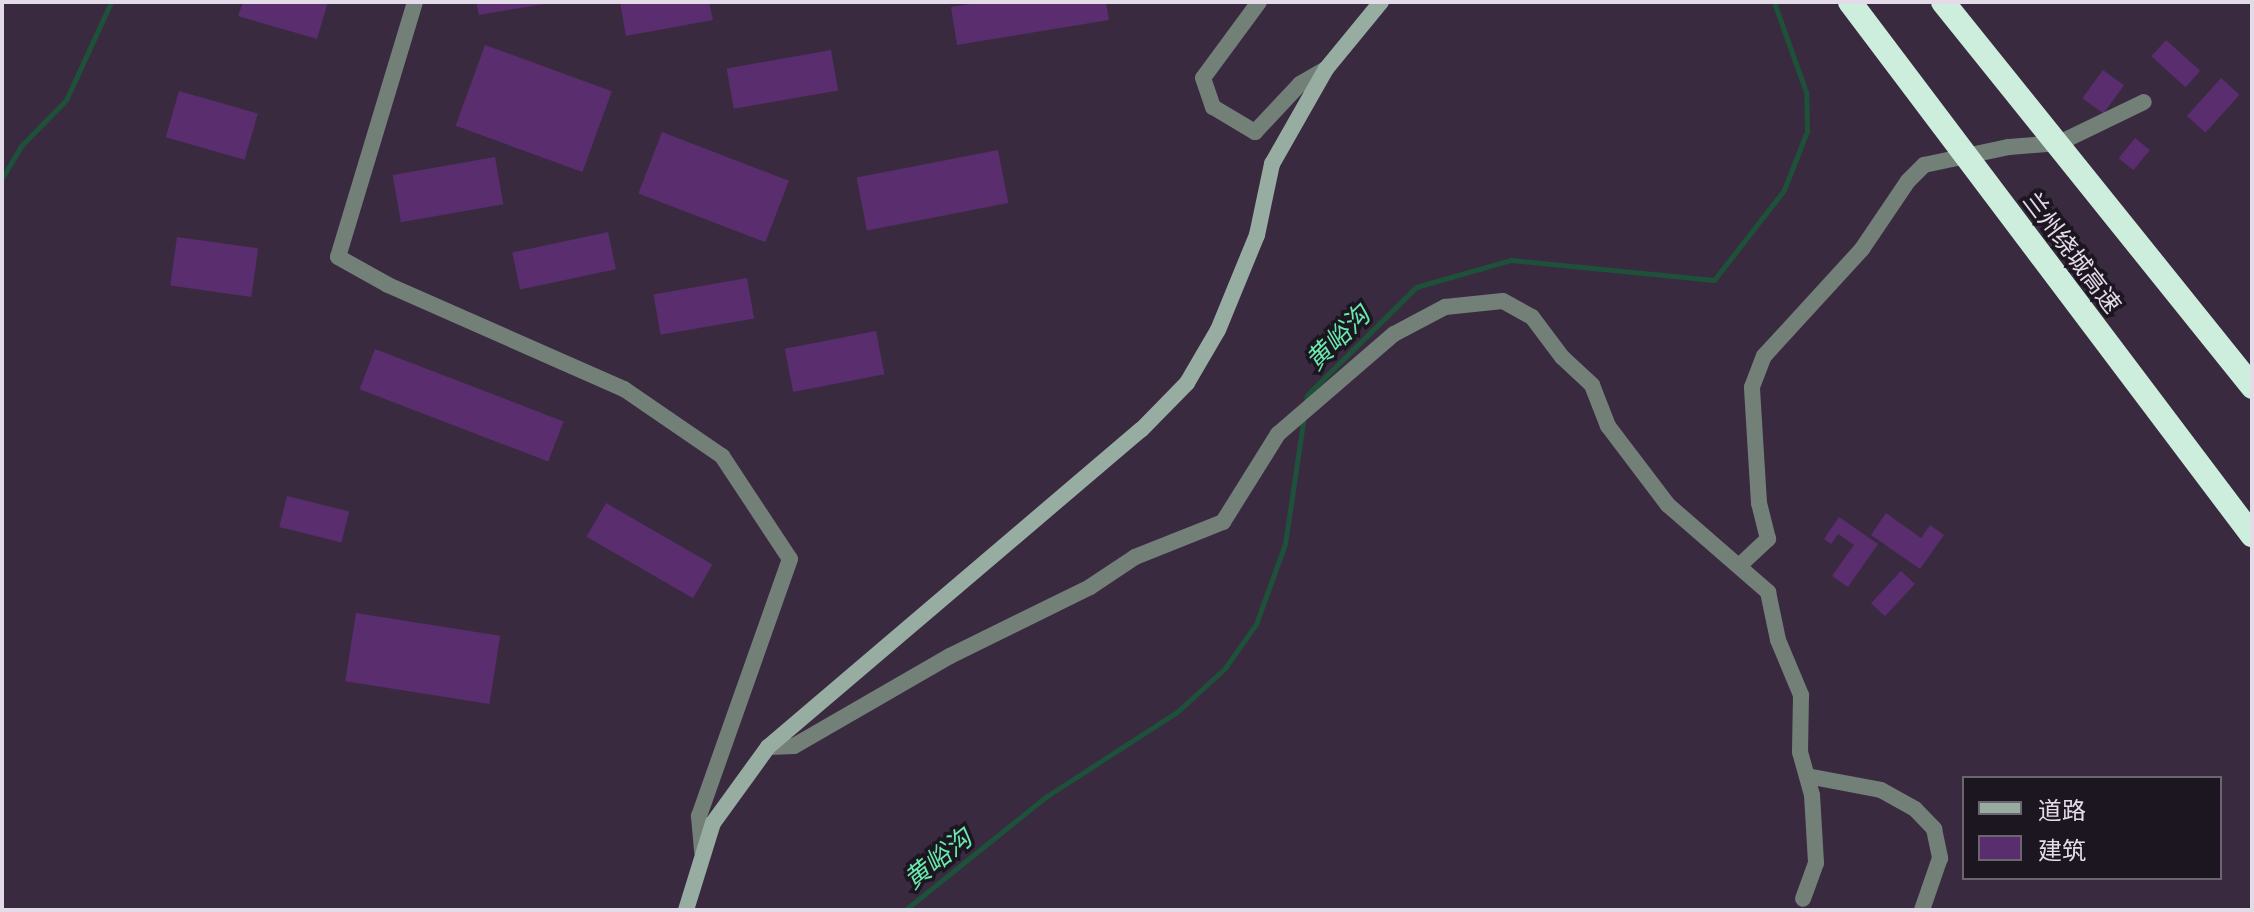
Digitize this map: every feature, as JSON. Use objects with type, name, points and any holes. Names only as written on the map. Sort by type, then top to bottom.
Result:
[{"type":"highway","name":"兰州绕城高速","points":[[1850,2],[2252,535]]},
{"type":"highway","points":[[1943,2],[2252,387]]},
{"type":"main road","points":[[686,910],[702,852],[728,798],[768,747],[1141,430],[1187,383],[1218,330],[1257,235],[1272,164],[1326,69],[1381,2]]},
{"type":"street","points":[[415,2],[338,257],[388,285],[624,389],[722,456],[790,559],[699,816],[702,852]]},
{"type":"street","points":[[1259,2],[1203,78],[1213,107],[1255,132],[1300,84],[1326,69]]},
{"type":"street","points":[[1739,566],[1768,539],[1759,503],[1752,387],[1764,356],[1862,249],[1908,181],[1924,165],[2009,147],[2059,143],[2144,102]]},
{"type":"street","points":[[768,747],[794,746],[950,656],[1090,587],[1135,557],[1223,522],[1278,434],[1394,334],[1445,307],[1475,300],[1519,306],[1592,385],[1608,426],[1668,505],[1768,592],[1778,640],[1801,695],[1800,752],[1807,776],[1816,863],[1803,899]]},
{"type":"street","points":[[1807,776],[1881,790],[1915,809],[1934,829],[1940,858],[1922,910]]},
{"type":"building","points":[[243,2],[328,2],[317,39],[238,16]]},
{"type":"building","points":[[476,2],[544,2],[544,4],[479,15]]},
{"type":"building","points":[[620,2],[709,2],[713,20],[626,36]]},
{"type":"building","points":[[982,2],[1106,2],[1109,20],[957,45],[951,7]]},
{"type":"building","points":[[2166,40],[2200,71],[2185,87],[2151,56]]},
{"type":"building","points":[[485,45],[612,91],[582,172],[456,126]]},
{"type":"building","points":[[831,50],[838,90],[734,109],[727,68]]},
{"type":"building","points":[[2103,70],[2124,85],[2103,114],[2082,98]]},
{"type":"building","points":[[2221,78],[2240,95],[2205,133],[2187,116]]},
{"type":"building","points":[[179,91],[258,114],[245,160],[166,137]]},
{"type":"building","points":[[662,132],[789,181],[765,242],[638,194]]},
{"type":"building","points":[[2135,138],[2150,150],[2133,170],[2119,158]]},
{"type":"building","points":[[998,150],[1008,203],[867,230],[857,177]]},
{"type":"building","points":[[495,157],[503,204],[401,222],[393,175]]},
{"type":"building","points":[[608,232],[616,269],[520,290],[512,252]]},
{"type":"building","points":[[177,237],[258,248],[251,297],[170,286]]},
{"type":"building","points":[[747,278],[754,318],[661,335],[653,294]]},
{"type":"building","points":[[876,331],[884,374],[793,392],[785,349]]},
{"type":"building","points":[[375,349],[564,421],[548,462],[360,389]]},
{"type":"building","points":[[287,496],[349,511],[341,543],[279,527]]},
{"type":"building","points":[[606,503],[713,564],[693,598],[586,537]]},
{"type":"building","points":[[1886,513],[1921,538],[1930,525],[1944,535],[1920,569],[1871,535]]},
{"type":"building","points":[[1839,517],[1878,544],[1848,587],[1832,576],[1854,545],[1838,534],[1831,544],[1824,539]]},
{"type":"building","points":[[1901,571],[1915,584],[1885,616],[1871,603]]},
{"type":"building","points":[[356,613],[500,636],[489,704],[345,681]]},
{"type":"waterway","points":[[2,178],[22,145],[66,100],[111,2]]},
{"type":"waterway","name":"黄峪沟","points":[[1306,402],[1307,395],[1416,287],[1511,260],[1714,280],[1784,190],[1807,131],[1806,92],[1774,2]]},
{"type":"waterway","name":"黄峪沟","points":[[905,910],[1047,796],[1177,712],[1225,668],[1256,624],[1285,544],[1304,416]]}]
